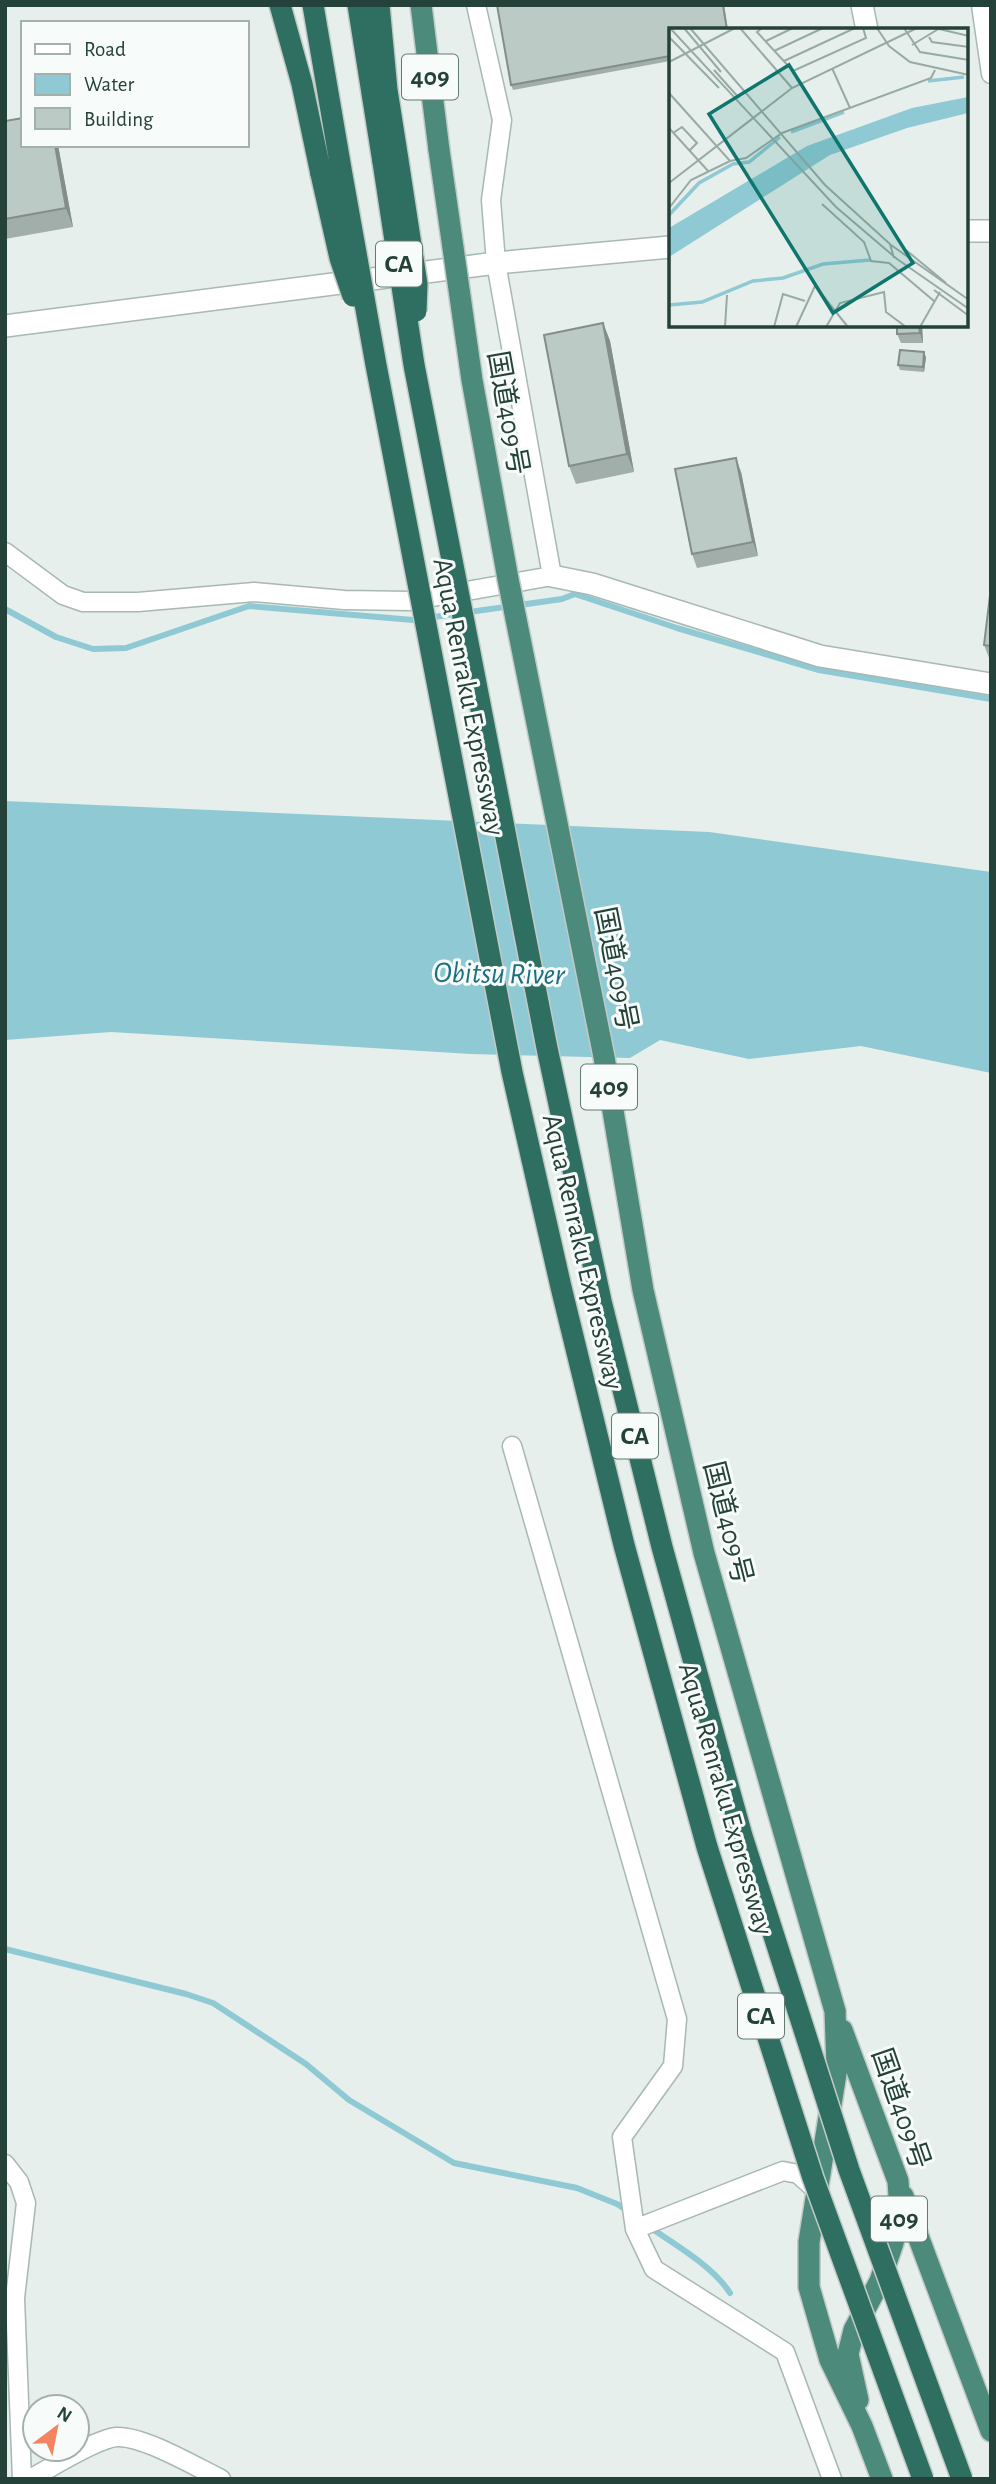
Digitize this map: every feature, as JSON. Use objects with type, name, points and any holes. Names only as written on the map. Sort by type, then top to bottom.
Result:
[{"type":"highway","points":[[280,5],[331,172]]},
{"type":"highway","points":[[313,5],[331,172]]},
{"type":"highway","name":"Aqua Renraku Expressway","points":[[358,5],[390,161],[414,365],[547,1048],[601,1301],[662,1547],[742,1836],[849,2170],[962,2479]]},
{"type":"highway","points":[[379,5],[390,161]]},
{"type":"highway","name":"国道409号","points":[[421,5],[476,406],[604,1057],[643,1290],[704,1553],[835,2011],[898,2181],[900,2210],[893,2243],[880,2281],[854,2330],[848,2354],[862,2426]]},
{"type":"highway","name":"Aqua Renraku Expressway","points":[[331,172],[340,258],[376,365],[512,1072],[624,1545],[707,1847],[805,2152],[923,2479]]},
{"type":"highway","name":"国道409号","points":[[835,2011],[837,2067],[809,2242],[809,2287],[830,2360],[862,2426],[882,2479]]},
{"type":"highway","points":[[898,2181],[991,2431]]},
{"type":"street","points":[[476,5],[502,120],[491,200],[496,263],[552,576]]},
{"type":"street","points":[[862,5],[867,28]]},
{"type":"street","points":[[981,5],[991,74]]},
{"type":"street","points":[[968,231],[991,231]]},
{"type":"street","points":[[5,326],[496,263],[669,247]]},
{"type":"street","points":[[5,552],[63,595],[83,602],[138,602],[254,592],[344,600],[410,601],[552,576],[592,584],[820,656],[991,684]]},
{"type":"street","points":[[512,1446],[677,2019],[673,2066],[622,2137],[635,2229],[654,2269],[785,2352],[832,2479]]},
{"type":"street","points":[[5,2164],[19,2182],[26,2203],[15,2298],[22,2479]]},
{"type":"street","points":[[635,2229],[783,2171],[798,2174],[817,2191]]},
{"type":"street","points":[[30,2479],[99,2442],[116,2437],[141,2441],[221,2479]]},
{"type":"water","name":"Obitsu River","points":[[5,801],[709,832],[991,872],[991,1073],[861,1046],[749,1059],[660,1040],[630,1058],[471,1054],[111,1032],[5,1040]]},
{"type":"building","points":[[497,5],[723,5],[727,28],[669,28],[669,56],[511,85]]},
{"type":"building","points":[[21,118],[21,147],[55,147],[66,208],[5,219],[5,121]]},
{"type":"building","points":[[603,323],[627,454],[569,466],[544,335]]},
{"type":"building","points":[[897,327],[919,327],[920,333],[897,334]]},
{"type":"building","points":[[900,350],[924,352],[923,367],[898,365]]},
{"type":"building","points":[[736,458],[753,542],[692,554],[675,469]]},
{"type":"building","points":[[991,587],[991,646],[984,645]]},
{"type":"waterway","points":[[5,609],[56,637],[93,649],[126,648],[249,606],[413,620],[562,599],[575,594],[677,628],[819,670],[991,699]]},
{"type":"waterway","points":[[5,1949],[213,2003],[306,2064],[349,2100],[454,2163],[577,2188],[628,2211]]},
{"type":"waterway","points":[[648,2226],[703,2265],[730,2293]]}]
